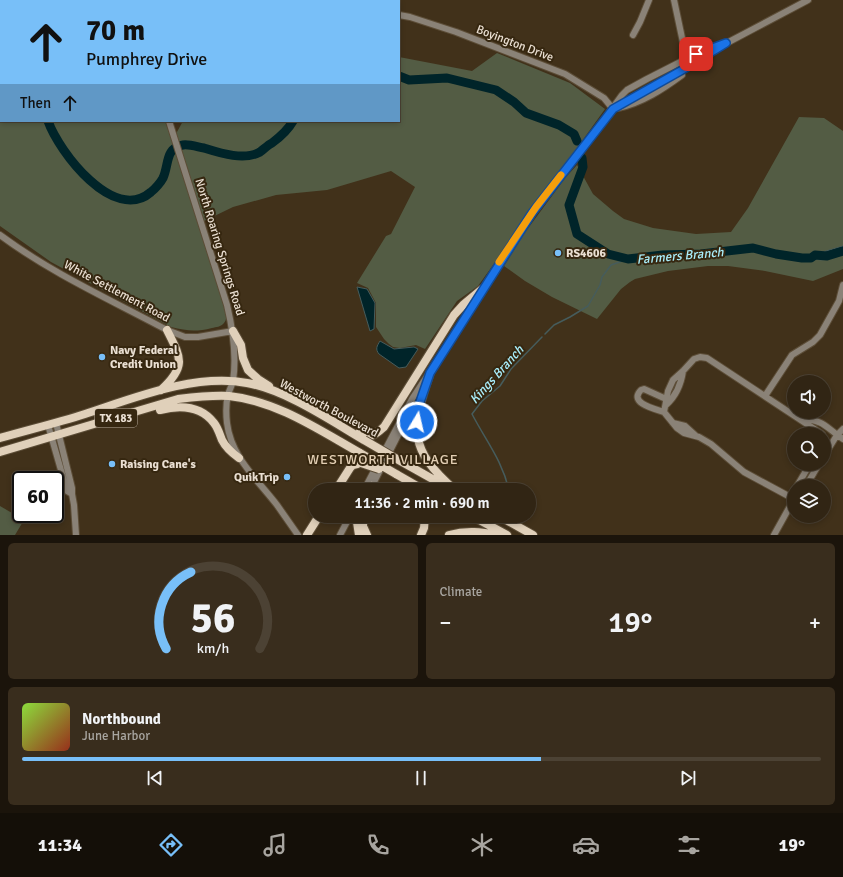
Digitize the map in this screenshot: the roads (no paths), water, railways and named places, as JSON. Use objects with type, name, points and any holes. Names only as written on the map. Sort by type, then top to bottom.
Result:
[{"type":"main road","points":[[336,423],[368,436],[373,436],[378,432],[386,423],[454,315],[464,304],[482,289]]},
{"type":"main road","points":[[160,391],[177,372],[180,358],[167,330]]},
{"type":"main road","points":[[233,331],[241,345],[243,358],[248,370],[258,379],[287,397]]},
{"type":"main road","points":[[430,373],[420,402],[417,422],[417,438],[423,454],[430,465],[446,483]]},
{"type":"main road","name":"Westworth Boulevard","points":[[0,438],[52,424],[160,391],[196,382],[223,380],[233,381],[256,385],[287,397],[441,483]]},
{"type":"main road","name":"Westworth Boulevard","points":[[0,452],[178,399],[228,396],[252,401],[295,416],[412,483]]},
{"type":"main road","points":[[295,416],[301,404]]},
{"type":"main road","points":[[128,414],[138,415],[177,406],[196,410],[207,416],[215,424],[228,450],[239,458]]},
{"type":"main road","points":[[340,483],[353,465],[361,463],[399,476],[406,483]]},
{"type":"main road","points":[[307,535],[315,523]]},
{"type":"main road","points":[[357,523],[359,535]]},
{"type":"main road","points":[[363,523],[367,535]]},
{"type":"main road","points":[[421,535],[424,523]]},
{"type":"main road","points":[[485,523],[506,535]]},
{"type":"main road","points":[[512,523],[533,535]]},
{"type":"main road","points":[[449,535],[468,531],[499,535]]},
{"type":"street","points":[[633,35],[649,0]]},
{"type":"street","points":[[674,0],[685,52]]},
{"type":"street","points":[[613,109],[684,69],[726,43],[808,0]]},
{"type":"street","name":"Boyington Drive","points":[[400,15],[456,32],[565,74],[604,98],[613,109]]},
{"type":"street","points":[[613,109],[631,102],[682,75],[726,43]]},
{"type":"street","points":[[372,483],[430,373],[482,289],[536,207],[613,109],[622,95],[627,90],[696,54],[726,43]]},
{"type":"street","name":"North Roaring Springs Road","points":[[169,122],[177,142],[227,305],[233,331],[233,381],[228,396],[227,423],[232,442],[239,458],[298,535]]},
{"type":"street","name":"White Settlement Road","points":[[0,235],[37,260],[167,330],[185,337],[198,337],[233,331]]},
{"type":"street","points":[[765,396],[792,355],[813,342],[820,335],[839,301],[843,285]]},
{"type":"street","points":[[664,412],[670,385],[694,359],[700,357],[707,358],[810,427]]},
{"type":"street","points":[[666,402],[675,395],[679,388],[683,371]]},
{"type":"street","points":[[666,402],[644,389],[641,390],[637,396],[637,400],[640,403],[664,412],[677,428],[684,433],[696,436],[710,444],[744,472],[787,495]]},
{"type":"street","points":[[801,420],[817,420],[843,439]]},
{"type":"street","points":[[52,424],[67,490],[72,494],[76,535]]},
{"type":"street","points":[[831,442],[843,429]]},
{"type":"street","points":[[831,435],[837,435]]},
{"type":"street","points":[[774,535],[787,512]]},
{"type":"street","points":[[340,535],[346,523]]},
{"type":"water","points":[[843,246],[843,254],[824,260],[813,258],[816,254]]},
{"type":"water","points":[[357,287],[367,289],[375,303],[374,329],[370,331]]},
{"type":"water","points":[[380,341],[394,349],[414,347],[418,349],[406,367],[399,368],[379,354],[377,348]]},
{"type":"waterway","name":"Farmers Branch","points":[[400,76],[409,80],[447,78],[496,90],[514,102],[526,113],[559,125],[574,134],[577,141]]},
{"type":"waterway","name":"Farmers Branch","points":[[48,122],[64,150],[76,166],[105,192],[121,199],[136,199],[151,192],[163,178],[170,153],[177,147],[188,145],[232,155],[254,155],[278,138],[292,122]]},
{"type":"waterway","name":"Farmers Branch","points":[[582,158],[583,167],[569,205],[577,234],[608,254],[628,259],[663,255],[701,254],[753,248],[776,254],[811,258],[815,255],[827,256],[843,251]]},
{"type":"waterway","name":"Kings Branch","points":[[545,334],[554,325],[588,306],[600,285],[602,277],[611,265],[628,259]]},
{"type":"waterway","name":"Kings Branch","points":[[507,483],[498,460],[472,414],[482,401],[500,386],[511,369],[542,337]]},
{"type":"place","name":"RS4606","points":[[558,253]]},
{"type":"place","name":"Navy Federal Credit Union","points":[[102,357]]},
{"type":"place","name":"Raising Cane's","points":[[112,464]]},
{"type":"place","name":"QuikTrip","points":[[287,477]]},
{"type":"district","name":"WESTWORTH VILLAGE","points":[[383,459]]}]
